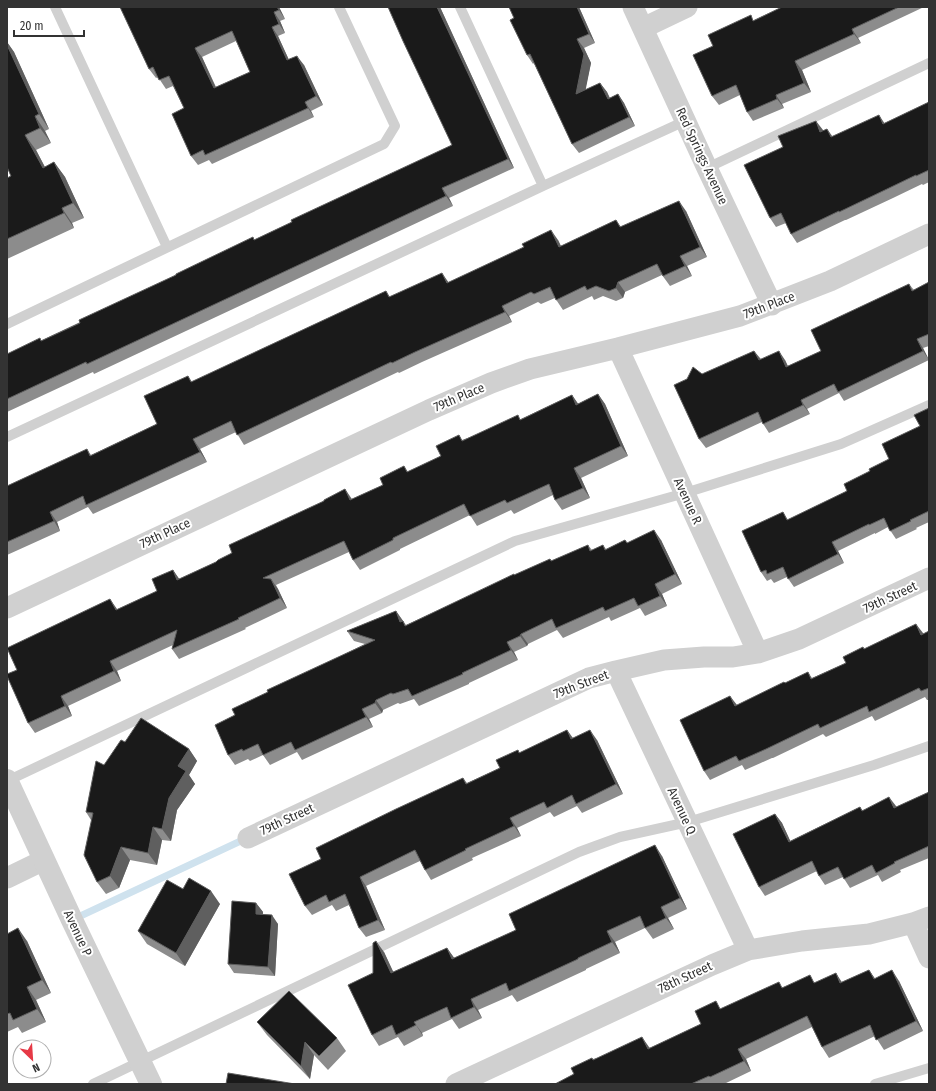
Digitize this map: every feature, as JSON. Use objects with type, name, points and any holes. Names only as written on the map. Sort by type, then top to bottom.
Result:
[{"type":"street","name":"Red Springs Avenue","points":[[632,7],[772,305]]},
{"type":"street","points":[[643,28],[688,7]]},
{"type":"street","name":"79th Place","points":[[7,608],[442,404],[491,383],[530,369],[740,316],[830,282],[929,234]]},
{"type":"street","name":"Avenue R","points":[[618,348],[758,653]]},
{"type":"street","name":"79th Street","points":[[248,838],[589,678],[664,660],[704,657],[733,657],[758,653],[799,639],[929,578]]},
{"type":"street","name":"Avenue Q","points":[[616,671],[748,950]]},
{"type":"street","name":"Avenue P","points":[[7,780],[151,1084]]},
{"type":"street","points":[[7,878],[44,860]]},
{"type":"street","points":[[921,920],[929,958]]},
{"type":"street","name":"78th Street","points":[[456,1084],[705,968],[748,950],[869,934],[921,920]]},
{"type":"lane","points":[[55,7],[167,247]]},
{"type":"lane","points":[[7,324],[384,144],[396,126],[340,7]]},
{"type":"lane","points":[[460,7],[543,186]]},
{"type":"lane","points":[[707,168],[929,63]]},
{"type":"lane","points":[[7,437],[685,121]]},
{"type":"lane","points":[[7,780],[515,541],[685,494],[841,444],[929,404]]},
{"type":"lane","points":[[93,1084],[579,852],[620,837],[688,822],[874,765],[929,746]]},
{"type":"lane","points":[[876,1084],[929,1068]]},
{"type":"building","points":[[120,7],[277,7],[279,10],[274,12],[279,24],[272,27],[287,60],[297,56],[316,96],[305,102],[308,108],[205,155],[203,150],[191,156],[172,114],[184,108],[169,76],[159,80],[153,67],[149,69]],"holes":[[[232,31],[250,72],[214,88],[195,48]]]},
{"type":"building","points":[[388,7],[437,7],[508,159],[442,188],[446,196],[87,364],[86,362],[7,399],[7,354],[40,338],[41,341],[80,323],[79,320],[253,237],[254,240],[292,222],[291,220],[452,145]]},
{"type":"building","points":[[509,7],[577,7],[589,34],[577,39],[584,54],[576,94],[600,83],[608,99],[618,94],[629,117],[572,144],[530,54],[527,55],[510,20],[514,18]]},
{"type":"building","points":[[782,7],[899,7],[852,29],[854,34],[795,61],[804,83],[776,95],[777,99],[747,112],[736,85],[712,96],[693,55],[713,46],[708,35],[751,15],[753,21]]},
{"type":"building","points":[[7,45],[39,114],[35,116],[40,128],[25,135],[43,168],[54,162],[73,203],[62,208],[64,213],[7,239],[7,178],[11,176],[7,167]]},
{"type":"building","points":[[929,102],[929,170],[791,234],[781,213],[770,218],[744,165],[783,147],[778,136],[816,121],[820,132],[827,129],[831,137],[879,115],[883,124]]},
{"type":"building","points":[[679,201],[700,247],[680,256],[685,266],[663,276],[657,264],[618,282],[616,288],[609,291],[596,286],[587,290],[585,286],[556,300],[550,287],[534,294],[531,292],[502,306],[505,312],[392,363],[391,362],[237,435],[231,421],[193,439],[200,452],[86,505],[83,496],[50,512],[54,521],[7,542],[7,486],[87,449],[90,456],[157,424],[144,396],[188,376],[191,382],[386,291],[389,297],[442,273],[447,283],[524,247],[522,244],[551,230],[559,247],[616,220],[620,227]]},
{"type":"building","points":[[929,282],[929,334],[917,339],[923,351],[838,392],[834,384],[801,400],[803,405],[763,424],[758,412],[699,439],[674,385],[687,379],[693,367],[702,374],[754,351],[759,360],[779,351],[786,367],[821,351],[811,330],[909,284],[912,291]]},
{"type":"building","points":[[598,394],[621,446],[574,468],[583,488],[555,500],[549,484],[507,503],[505,500],[470,516],[464,504],[393,538],[393,540],[353,560],[344,541],[263,578],[271,579],[280,598],[238,618],[239,619],[172,649],[177,630],[110,661],[114,671],[61,696],[65,706],[28,723],[7,676],[7,674],[17,670],[7,648],[110,599],[116,610],[157,591],[152,579],[173,570],[177,580],[216,562],[232,553],[229,545],[324,501],[345,489],[350,500],[383,485],[380,478],[404,466],[407,472],[441,456],[436,446],[459,435],[462,441],[518,415],[520,420],[572,395],[576,405]]},
{"type":"building","points":[[929,408],[929,511],[890,531],[884,518],[869,524],[832,542],[838,554],[788,579],[783,567],[767,574],[766,570],[761,572],[742,531],[783,512],[787,520],[847,491],[844,484],[870,471],[869,469],[889,459],[882,444],[920,426],[914,415]]},
{"type":"building","points":[[654,530],[675,574],[655,584],[660,596],[638,606],[634,598],[605,611],[603,607],[556,628],[552,619],[507,642],[511,650],[462,673],[463,674],[412,696],[408,689],[393,694],[391,693],[362,709],[366,717],[295,750],[291,742],[263,755],[258,744],[243,751],[242,749],[228,755],[215,725],[235,715],[232,709],[268,692],[267,690],[375,640],[347,631],[396,611],[400,622],[403,621],[405,626],[514,574],[550,559],[551,561],[588,545],[590,551],[603,545],[605,550],[625,540],[627,543]]},
{"type":"building","points":[[916,624],[921,635],[929,631],[929,688],[921,691],[919,688],[869,712],[867,706],[820,728],[818,724],[739,761],[736,756],[704,771],[680,720],[730,696],[735,706],[808,672],[811,679],[846,663],[843,657],[863,647],[864,649]]},
{"type":"building","points":[[141,718],[189,749],[178,766],[186,771],[169,798],[162,829],[153,827],[148,853],[121,847],[110,876],[97,882],[84,855],[93,813],[86,812],[96,761],[104,765],[121,740],[125,742]]},
{"type":"building","points":[[567,730],[571,739],[590,730],[616,784],[576,804],[572,795],[547,808],[544,802],[510,818],[514,826],[425,870],[415,850],[360,877],[378,920],[359,928],[345,894],[329,902],[326,895],[305,906],[289,874],[321,859],[316,848],[463,778],[466,784],[500,768],[496,760],[518,750],[519,753]]},
{"type":"building","points":[[929,792],[929,846],[894,862],[895,863],[876,873],[872,865],[844,879],[838,867],[819,876],[812,861],[759,887],[733,834],[775,814],[789,842],[860,807],[862,811],[889,797],[894,808]]},
{"type":"building","points":[[655,845],[680,898],[661,907],[666,918],[645,928],[640,916],[607,931],[612,942],[509,991],[506,983],[471,999],[474,1007],[451,1018],[447,1007],[414,1022],[416,1025],[396,1035],[392,1025],[372,1035],[348,985],[373,973],[373,943],[376,941],[391,973],[447,948],[452,959],[516,930],[509,914]]},
{"type":"building","points":[[189,878],[211,891],[176,953],[138,931],[167,880],[183,889]]},
{"type":"building","points":[[232,901],[256,903],[256,914],[272,915],[268,967],[228,964]]},
{"type":"building","points":[[18,928],[42,980],[27,987],[37,1009],[13,1020],[10,1013],[7,1014],[7,934]]},
{"type":"building","points":[[869,970],[874,979],[892,970],[916,1021],[876,1040],[870,1025],[822,1047],[807,1016],[738,1049],[744,1061],[691,1084],[555,1084],[574,1074],[571,1068],[592,1058],[593,1060],[642,1037],[648,1049],[701,1024],[695,1011],[716,1001],[720,1009],[779,982],[782,988],[810,975],[814,983],[836,973],[840,983]]},
{"type":"building","points":[[289,991],[337,1038],[319,1056],[305,1042],[301,1066],[257,1022]]},
{"type":"building","points":[[228,1073],[295,1084],[226,1084]]},
{"type":"waterway","points":[[74,919],[247,838]]}]
